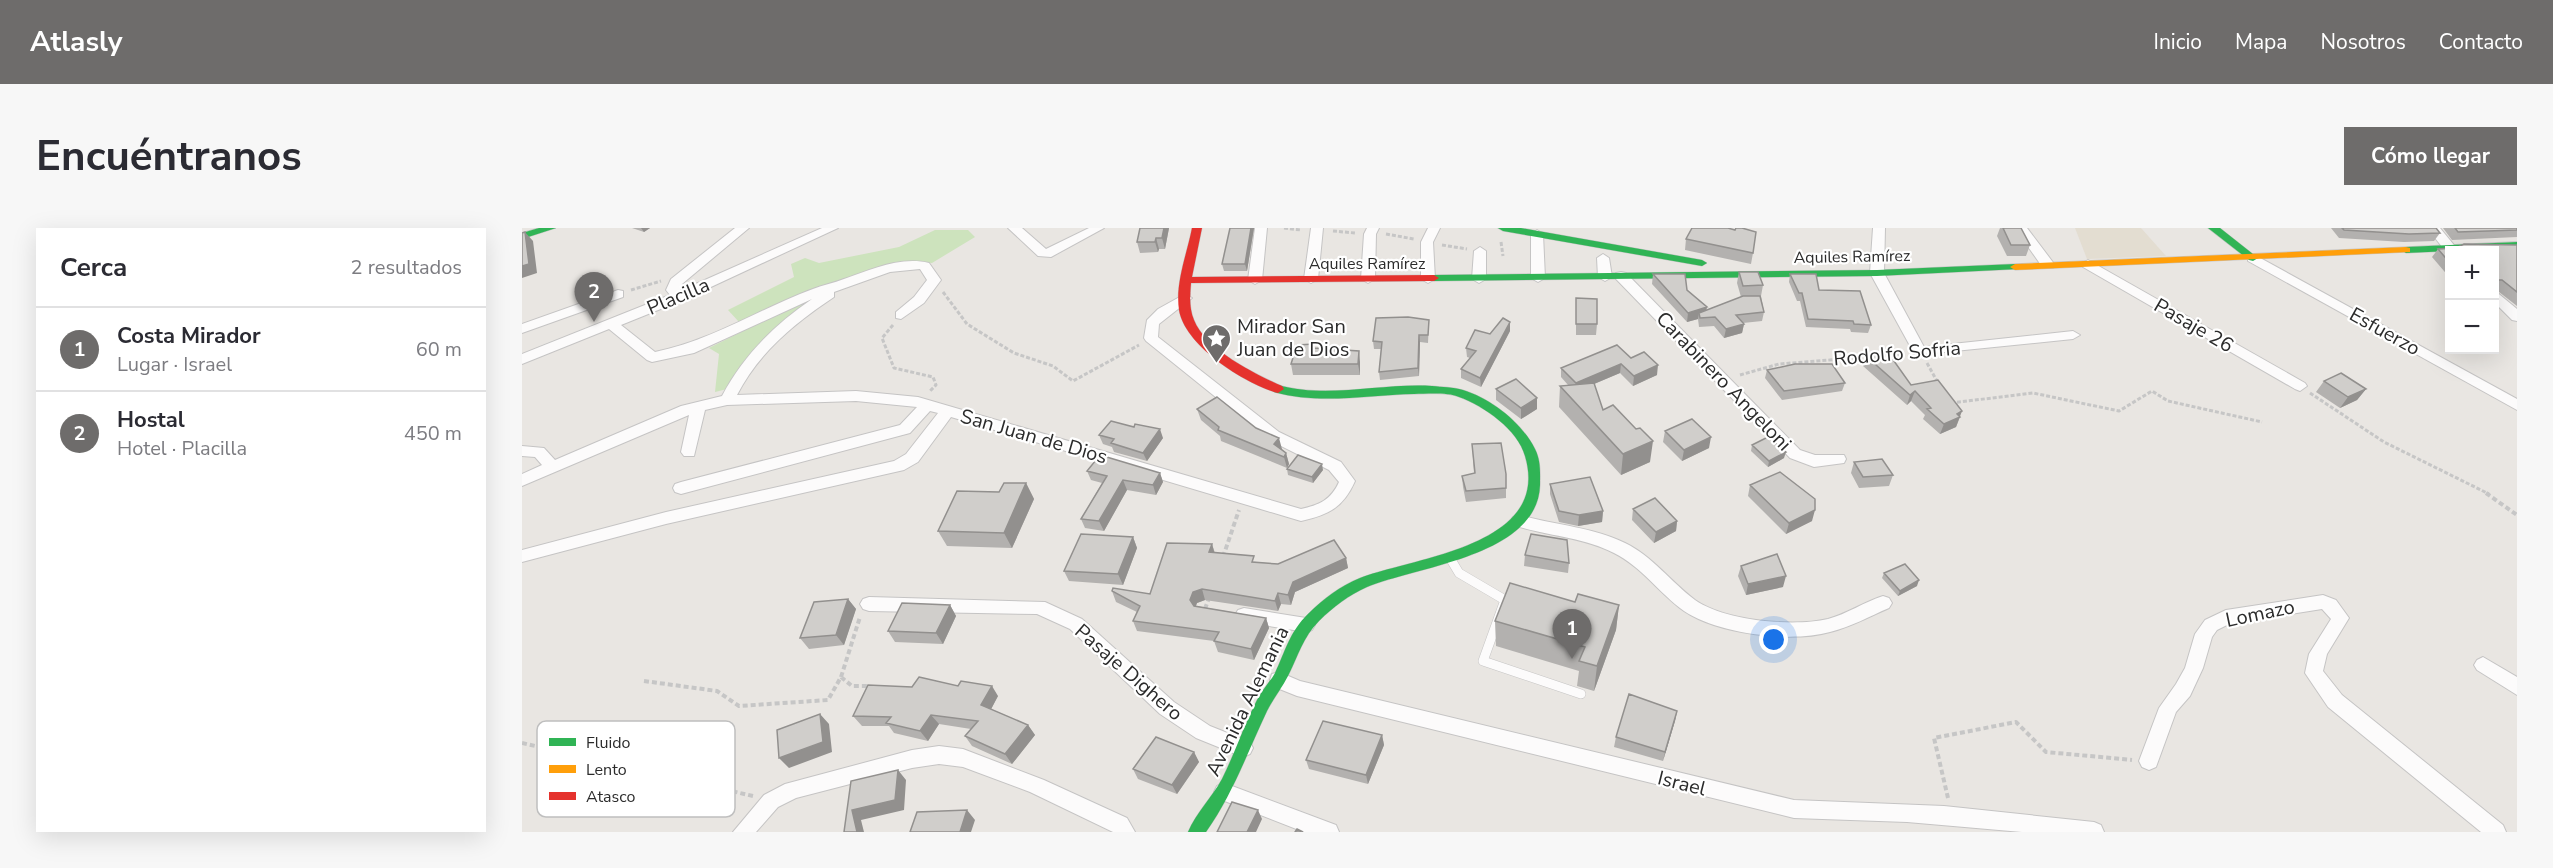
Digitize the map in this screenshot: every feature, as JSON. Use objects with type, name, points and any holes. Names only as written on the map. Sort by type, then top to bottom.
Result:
[{"type":"street","points":[[522,236],[550,228]]},
{"type":"street","points":[[678,297],[673,290],[676,282],[684,273],[743,228]]},
{"type":"street","name":"Placilla","points":[[522,359],[678,297],[832,228]]},
{"type":"street","points":[[1014,228],[1043,253],[1051,253],[1098,228]]},
{"type":"street","name":"Avenida Alemania","points":[[1196,832],[1224,792],[1264,702],[1279,680],[1306,625],[1341,595],[1365,582],[1408,567],[1450,557],[1493,541],[1519,522],[1535,494],[1537,471],[1525,442],[1498,414],[1460,393],[1446,390],[1311,394],[1282,391],[1261,382],[1204,342],[1188,321],[1185,297],[1197,228]]},
{"type":"street","points":[[1255,280],[1261,228]]},
{"type":"street","points":[[1311,279],[1317,228]]},
{"type":"street","points":[[1428,279],[1427,242],[1434,228]]},
{"type":"street","points":[[1879,228],[1877,273],[1920,352]]},
{"type":"street","points":[[2021,228],[2048,265]]},
{"type":"street","points":[[2214,228],[2253,258]]},
{"type":"street","points":[[2433,228],[2448,246]]},
{"type":"street","points":[[1368,279],[1372,231]]},
{"type":"street","points":[[1502,234],[1537,234],[1764,273]]},
{"type":"street","points":[[1537,234],[1538,278]]},
{"type":"street","name":"Aquiles Ramírez","points":[[2499,246],[2517,245]]},
{"type":"street","name":"Aquiles Ramírez","points":[[1188,280],[1479,279],[1877,273],[2445,249]]},
{"type":"street","points":[[1479,279],[1480,251]]},
{"type":"street","points":[[1603,258],[1605,277]]},
{"type":"street","name":"Esfuerzo","points":[[2253,258],[2517,405]]},
{"type":"street","points":[[611,324],[652,357],[671,355],[689,350],[802,297],[840,287],[907,264],[924,266],[934,280],[919,300],[901,315]]},
{"type":"street","name":"Pasaje 26","points":[[2088,264],[2300,386]]},
{"type":"street","name":"Carabinero Angeloni","points":[[1622,276],[1795,454],[1814,461],[1838,459]]},
{"type":"street","points":[[727,400],[756,354],[785,324],[840,287]]},
{"type":"street","points":[[522,329],[618,294]]},
{"type":"street","points":[[1151,338],[1152,323],[1162,312],[1185,297]]},
{"type":"street","points":[[2499,299],[2517,317]]},
{"type":"street","name":"Rodolfo Sofria","points":[[1920,352],[2073,334]]},
{"type":"street","name":"San Juan de Dios","points":[[522,480],[551,466],[698,407],[727,400],[856,396],[923,404],[1301,515],[1325,510],[1340,498],[1347,482],[1335,466],[1274,436],[1151,338]]},
{"type":"street","points":[[2496,393],[2517,396]]},
{"type":"street","points":[[681,488],[904,429],[923,404]]},
{"type":"street","points":[[688,452],[698,407]]},
{"type":"street","points":[[522,556],[666,518],[898,466],[912,458],[947,411]]},
{"type":"street","points":[[522,452],[539,452],[551,466]]},
{"type":"street","points":[[1519,522],[1621,548],[1692,607],[1711,615],[1765,629],[1827,626],[1883,603]]},
{"type":"street","name":"Lomazo","points":[[2149,761],[2168,708],[2183,690],[2194,668],[2204,634],[2211,625],[2226,617],[2323,602],[2330,604],[2340,618],[2320,645],[2315,658],[2314,674],[2335,701],[2496,832]]},
{"type":"street","name":"Pasaje Dighero","points":[[868,604],[1038,607],[1076,624],[1167,708],[1203,732],[1243,748]]},
{"type":"street","points":[[1205,609],[1306,625]]},
{"type":"street","points":[[2482,665],[2517,687]]},
{"type":"street","name":"Israel","points":[[1279,680],[1297,688],[1794,809],[1875,809],[2094,832]]},
{"type":"street","points":[[743,832],[771,801],[792,790],[912,759],[939,755],[963,758],[1037,786],[1120,825],[1125,832]]},
{"type":"street","points":[[1224,792],[1329,832]]},
{"type":"lane","points":[[1450,557],[1459,573],[1505,600],[1483,661],[1581,694]]},
{"type":"path","points":[[1502,234],[1503,256]]},
{"type":"path","points":[[618,294],[684,273]]},
{"type":"path","points":[[934,280],[967,324],[1014,353],[1053,366],[1074,381],[1151,338]]},
{"type":"path","points":[[901,315],[882,338],[894,368],[933,377],[936,385],[923,404]]},
{"type":"path","points":[[1920,352],[1950,404],[2033,393],[2119,411],[2152,391],[2169,402],[2262,422]]},
{"type":"path","name":"Rodolfo Sofria","points":[[1722,380],[1779,364],[1920,352]]},
{"type":"path","points":[[2300,386],[2384,442],[2489,494],[2517,515]]},
{"type":"path","points":[[1221,564],[1244,498]]},
{"type":"path","points":[[1205,609],[1213,586]]},
{"type":"path","points":[[644,681],[717,691],[739,706],[804,704],[828,700],[841,676],[862,611],[868,604]]},
{"type":"path","points":[[841,676],[852,686],[868,686]]},
{"type":"path","points":[[1952,816],[1934,738],[2016,722],[2046,752],[2149,761]]},
{"type":"path","points":[[522,743],[537,746]]},
{"type":"path","points":[[735,793],[771,801]]},
{"type":"shaded area","points":[[2075,228],[2141,228],[2166,256],[2087,259]]},
{"type":"green space","points":[[935,230],[968,230],[975,237],[932,263],[908,261],[884,267],[815,289],[739,322],[728,310],[794,277],[791,264],[805,258],[819,263],[899,247]]},
{"type":"green space","points":[[826,294],[727,389],[715,392],[719,354],[709,348],[811,297]]},
{"type":"building","points":[[1140,228],[1164,228],[1162,238],[1156,238],[1155,242],[1137,242]]},
{"type":"building","points":[[1230,228],[1251,228],[1245,264],[1222,264]]},
{"type":"building","points":[[1692,228],[1735,230],[1742,228],[1756,232],[1753,253],[1686,239]]},
{"type":"building","points":[[2003,228],[2021,228],[2030,245],[2011,245]]},
{"type":"building","points":[[2342,228],[2436,228],[2440,233],[2409,234],[2344,230]]},
{"type":"building","points":[[2455,228],[2517,228],[2517,230],[2458,232]]},
{"type":"building","points":[[525,232],[529,264],[522,266],[522,233]]},
{"type":"building","points":[[2464,244],[2517,245],[2517,292],[2499,280],[2499,246],[2460,246]]},
{"type":"building","points":[[2438,249],[2445,249],[2445,257]]},
{"type":"building","points":[[1739,272],[1758,272],[1763,285],[1743,286]]},
{"type":"building","points":[[1653,274],[1685,274],[1687,290],[1707,307],[1688,313]]},
{"type":"building","points":[[1790,274],[1816,274],[1819,290],[1860,291],[1871,325],[1854,324],[1853,321],[1808,319],[1802,293],[1799,293]]},
{"type":"building","points":[[1743,296],[1760,296],[1764,312],[1736,315],[1744,324],[1726,329],[1715,317],[1700,318],[1699,313]]},
{"type":"building","points":[[1576,298],[1597,299],[1597,324],[1576,324]]},
{"type":"building","points":[[1408,317],[1429,320],[1428,335],[1419,335],[1418,368],[1379,372],[1382,342],[1373,341],[1376,318]]},
{"type":"building","points":[[1503,318],[1510,322],[1480,378],[1461,369],[1476,351],[1466,348],[1475,330],[1490,334]]},
{"type":"building","points":[[1314,344],[1314,348],[1359,351],[1358,364],[1291,364],[1297,345]]},
{"type":"building","points":[[1617,345],[1631,358],[1644,352],[1658,365],[1634,376],[1621,364],[1576,383],[1561,368]]},
{"type":"building","points":[[1889,354],[1911,385],[1938,380],[1962,411],[1957,414],[1960,417],[1944,424],[1927,409],[1931,408],[1915,391],[1910,395],[1866,356]]},
{"type":"building","points":[[1795,364],[1832,364],[1845,383],[1784,391],[1767,370]]},
{"type":"building","points":[[2341,373],[2366,389],[2348,397],[2324,381]]},
{"type":"building","points":[[1516,379],[1537,398],[1521,408],[1496,389]]},
{"type":"building","points":[[1594,383],[1603,410],[1613,405],[1636,429],[1640,428],[1653,441],[1623,454],[1560,386]]},
{"type":"building","points":[[1217,397],[1256,428],[1279,438],[1274,444],[1286,453],[1284,457],[1218,430],[1219,427],[1197,409]]},
{"type":"building","points":[[1692,419],[1711,437],[1684,450],[1665,431]]},
{"type":"building","points":[[1111,421],[1134,427],[1135,424],[1160,429],[1143,453],[1111,443],[1114,439],[1099,435]]},
{"type":"building","points":[[1768,437],[1786,452],[1769,461],[1752,445]]},
{"type":"building","points":[[1501,443],[1506,488],[1466,491],[1462,476],[1475,473],[1472,444]]},
{"type":"building","points":[[1100,455],[1160,473],[1153,485],[1123,480],[1099,521],[1081,519],[1107,476],[1087,471]]},
{"type":"building","points":[[1298,455],[1322,464],[1312,477],[1287,469]]},
{"type":"building","points":[[1882,459],[1893,475],[1863,477],[1854,462]]},
{"type":"building","points":[[1780,472],[1815,499],[1815,510],[1789,523],[1750,485]]},
{"type":"building","points":[[1590,477],[1603,511],[1579,515],[1559,511],[1550,484]]},
{"type":"building","points":[[1004,483],[1026,483],[1004,533],[938,531],[957,491],[999,492]]},
{"type":"building","points":[[1655,498],[1677,521],[1656,532],[1633,509]]},
{"type":"building","points":[[1081,534],[1133,537],[1118,574],[1064,571]]},
{"type":"building","points":[[1531,534],[1567,540],[1569,563],[1525,555]]},
{"type":"building","points":[[1334,540],[1346,558],[1293,582],[1288,595],[1278,593],[1275,601],[1202,589],[1193,592],[1190,600],[1194,606],[1266,618],[1251,649],[1214,641],[1219,632],[1133,621],[1140,606],[1112,591],[1113,588],[1150,594],[1167,543],[1212,544],[1209,552],[1254,556],[1252,562],[1278,564]]},
{"type":"building","points":[[1777,554],[1786,576],[1748,584],[1741,566]]},
{"type":"building","points":[[1905,564],[1919,580],[1900,591],[1884,573]]},
{"type":"building","points":[[1510,583],[1575,602],[1578,594],[1619,605],[1597,666],[1579,661],[1585,647],[1495,621]]},
{"type":"building","points":[[848,599],[836,635],[800,638],[814,602]]},
{"type":"building","points":[[902,603],[950,605],[936,633],[888,631]]},
{"type":"building","points":[[919,677],[958,686],[961,681],[992,686],[981,705],[1028,725],[1005,754],[965,736],[978,721],[931,715],[920,731],[886,723],[891,717],[853,716],[868,685],[912,687]]},
{"type":"building","points":[[1629,694],[1677,711],[1665,752],[1616,737]]},
{"type":"building","points":[[820,714],[823,742],[779,758],[777,730]]},
{"type":"building","points":[[1323,721],[1382,735],[1366,775],[1306,760]]},
{"type":"building","points":[[1156,737],[1194,752],[1172,785],[1133,769]]},
{"type":"building","points":[[898,770],[895,800],[852,810],[857,832],[844,832],[851,781]]},
{"type":"building","points":[[1232,802],[1258,810],[1247,832],[1217,832]]},
{"type":"building","points":[[967,810],[960,832],[910,832],[917,812]]},
{"type":"traffic: fast","points":[[522,236],[551,228]]},
{"type":"traffic: fast","points":[[1503,228],[1702,263]]},
{"type":"traffic: fast","points":[[2213,228],[2253,258]]},
{"type":"traffic: fast","points":[[2406,250],[2517,245]]},
{"type":"traffic: fast","points":[[1434,278],[1877,273],[2015,267]]},
{"type":"traffic: fast","points":[[1196,832],[1221,796],[1263,704],[1282,674],[1302,630],[1313,618],[1334,600],[1357,585],[1447,558],[1476,548],[1502,535],[1522,517],[1533,494],[1534,465],[1525,442],[1507,422],[1463,394],[1401,390],[1312,395],[1278,389]]},
{"type":"traffic: slow","points":[[2015,267],[2406,250]]},
{"type":"traffic: jam","points":[[1197,228],[1184,300],[1189,323],[1197,335],[1222,358],[1278,389]]},
{"type":"traffic: jam","points":[[1188,280],[1434,278]]},
{"type":"place","name":"Hostal","points":[[594,322]]},
{"type":"place","name":"Mirador San Juan de Dios","points":[[1216,364]]},
{"type":"place","name":"Costa Mirador","points":[[1572,659]]}]
